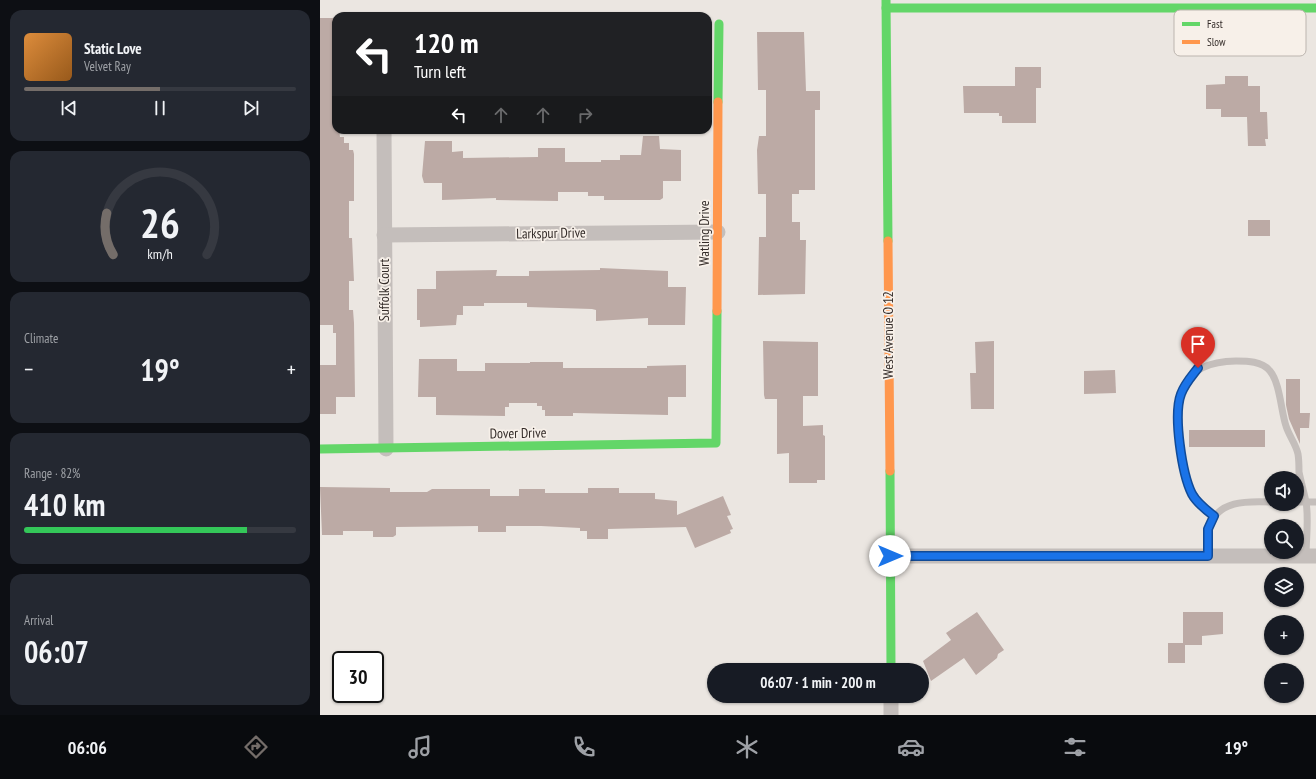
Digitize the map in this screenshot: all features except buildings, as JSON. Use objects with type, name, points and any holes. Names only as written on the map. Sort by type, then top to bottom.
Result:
[{"type":"street","points":[[886,4],[1316,8]]},
{"type":"street","name":"West Avenue O 12","points":[[886,4],[890,663]]},
{"type":"street","name":"Watling Drive","points":[[716,443],[719,24]]},
{"type":"street","name":"Suffolk Court","points":[[384,134],[386,449]]},
{"type":"street","name":"Larkspur Drive","points":[[384,235],[718,232]]},
{"type":"street","name":"Dover Drive","points":[[320,449],[716,443]]},
{"type":"street","points":[[890,556],[1311,556]]},
{"type":"street","points":[[891,703],[891,715]]},
{"type":"lane","points":[[1214,516],[1202,507],[1192,495],[1187,481],[1182,462],[1179,402],[1186,383],[1198,368],[1212,363],[1250,361],[1270,370],[1276,383],[1286,427],[1298,454],[1302,489],[1306,502],[1311,556]]},
{"type":"lane","points":[[1208,556],[1208,529],[1214,516],[1223,508],[1234,504],[1264,502]]},
{"type":"lane","points":[[1306,502],[1316,502]]},
{"type":"traffic: fast","points":[[886,0],[888,241]]},
{"type":"traffic: fast","points":[[886,8],[1316,8]]},
{"type":"traffic: fast","points":[[718,102],[719,24]]},
{"type":"traffic: fast","points":[[320,449],[716,443],[717,311]]},
{"type":"traffic: fast","points":[[890,471],[891,663]]},
{"type":"traffic: slow","points":[[717,311],[718,102]]},
{"type":"traffic: slow","points":[[888,241],[890,471]]},
{"type":"route","points":[[890,556],[1208,556],[1208,529],[1214,516],[1202,507],[1192,495],[1182,462],[1179,436],[1179,402],[1186,383],[1198,368]]}]
